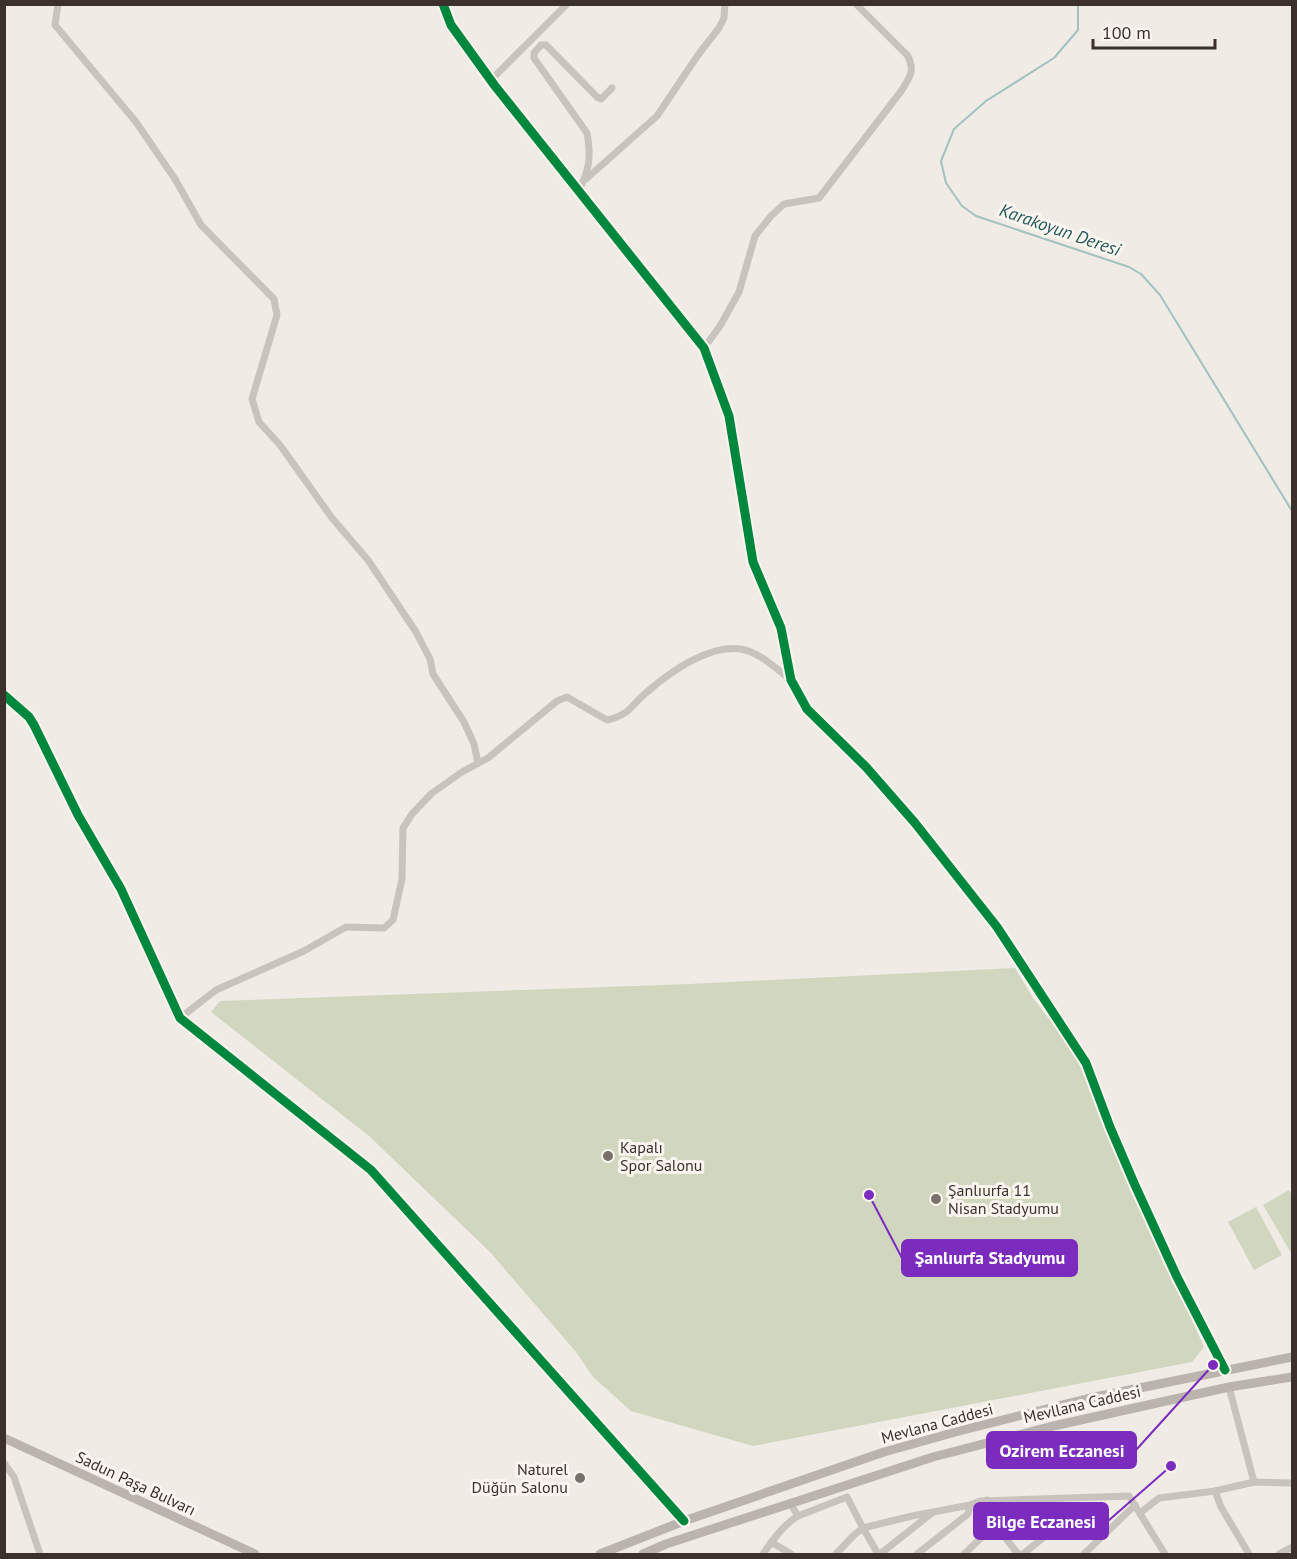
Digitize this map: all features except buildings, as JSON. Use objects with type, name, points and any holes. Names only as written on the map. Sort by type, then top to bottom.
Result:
[{"type":"main road","name":"Mevlana Caddesi","points":[[600,1554],[684,1521],[884,1452],[1090,1398],[1293,1357]]},
{"type":"main road","name":"Mevllana Caddesi","points":[[644,1554],[666,1544],[933,1457],[1048,1427],[1229,1387],[1293,1377]]},
{"type":"main road","name":"Sadun Paşa Bulvarı","points":[[4,1438],[255,1554]]},
{"type":"street","points":[[58,4],[56,25],[136,122],[175,179],[201,225],[274,299],[278,315],[252,399],[259,422],[280,446],[332,518],[368,560],[416,632],[430,659],[433,674],[464,722],[474,744],[478,763]]},
{"type":"street","points":[[443,4],[451,25],[491,80],[704,348],[729,416],[753,562],[782,628],[791,680],[807,709],[887,791],[997,927],[1086,1064],[1134,1183],[1177,1277],[1225,1370]]},
{"type":"street","points":[[491,80],[567,4]]},
{"type":"street","points":[[578,191],[585,181],[657,116],[719,28],[724,18],[725,4]]},
{"type":"street","points":[[704,348],[720,326],[739,292],[755,236],[784,204],[819,198],[889,107],[911,73],[913,66],[908,56],[856,4]]},
{"type":"street","points":[[585,181],[589,167],[590,147],[587,133],[534,58],[534,53],[541,45],[546,45],[597,97],[602,99],[612,88]]},
{"type":"street","points":[[180,1018],[216,990],[303,951],[346,927],[384,928],[393,920],[402,879],[403,828],[412,814],[432,793],[488,758],[557,701],[567,697],[607,720],[623,716],[659,682],[717,649],[742,649],[765,660],[791,680]]},
{"type":"street","points":[[4,694],[29,717],[34,725],[78,815],[122,889],[180,1018],[371,1170],[684,1521]]},
{"type":"street","points":[[1229,1387],[1254,1482]]},
{"type":"street","points":[[4,1463],[14,1477],[40,1554]]},
{"type":"street","points":[[1140,1513],[1159,1498],[1215,1491],[1254,1482],[1293,1483]]},
{"type":"street","points":[[1215,1491],[1221,1507],[1249,1554]]},
{"type":"street","points":[[836,1554],[863,1528],[980,1501],[1129,1496],[1165,1554]]},
{"type":"street","points":[[763,1554],[793,1519],[847,1497],[879,1554],[933,1512]]},
{"type":"street","points":[[987,1500],[987,1514],[1018,1554]]},
{"type":"street","points":[[790,1503],[798,1516]]},
{"type":"street","points":[[917,1554],[968,1514],[970,1505]]},
{"type":"street","points":[[1084,1554],[1135,1505]]},
{"type":"street","points":[[1023,1554],[1069,1517]]},
{"type":"street","points":[[964,1554],[996,1524]]},
{"type":"street","points":[[771,1542],[791,1554]]},
{"type":"street","points":[[1279,1554],[1293,1547]]},
{"type":"green space","points":[[1015,968],[1033,998],[1073,1050],[1204,1347],[1192,1362],[753,1446],[631,1411],[593,1377],[576,1352],[490,1252],[369,1136],[211,1012],[220,1001],[690,984]]},
{"type":"green space","points":[[1289,1190],[1292,1196],[1291,1253],[1263,1205]]},
{"type":"green space","points":[[1256,1207],[1282,1255],[1254,1270],[1228,1222]]},
{"type":"waterway","name":"Karakoyun Deresi","points":[[1078,4],[1078,30],[1054,58],[986,101],[954,129],[941,161],[946,183],[962,206],[976,216],[1129,267],[1141,274],[1160,295],[1292,511]]},
{"type":"cycle path","points":[[443,4],[451,25],[495,86],[704,348],[729,416],[753,562],[781,628],[791,680],[807,709],[866,767],[915,823],[997,927],[1086,1063],[1134,1183],[1177,1277],[1225,1370]]},
{"type":"cycle path","points":[[4,695],[29,717],[34,725],[78,815],[121,889],[180,1018],[371,1170],[684,1521]]},
{"type":"place","name":"Kapalı Spor Salonu","points":[[608,1156]]},
{"type":"place","name":"Şanlıurfa Stadyumu","points":[[869,1195]]},
{"type":"place","name":"Şanlıurfa 11 Nisan Stadyumu","points":[[936,1199]]},
{"type":"place","name":"Ozirem Eczanesi","points":[[1213,1365]]},
{"type":"place","name":"Bilge Eczanesi","points":[[1171,1466]]},
{"type":"place","name":"Naturel Düğün Salonu","points":[[580,1478]]}]
